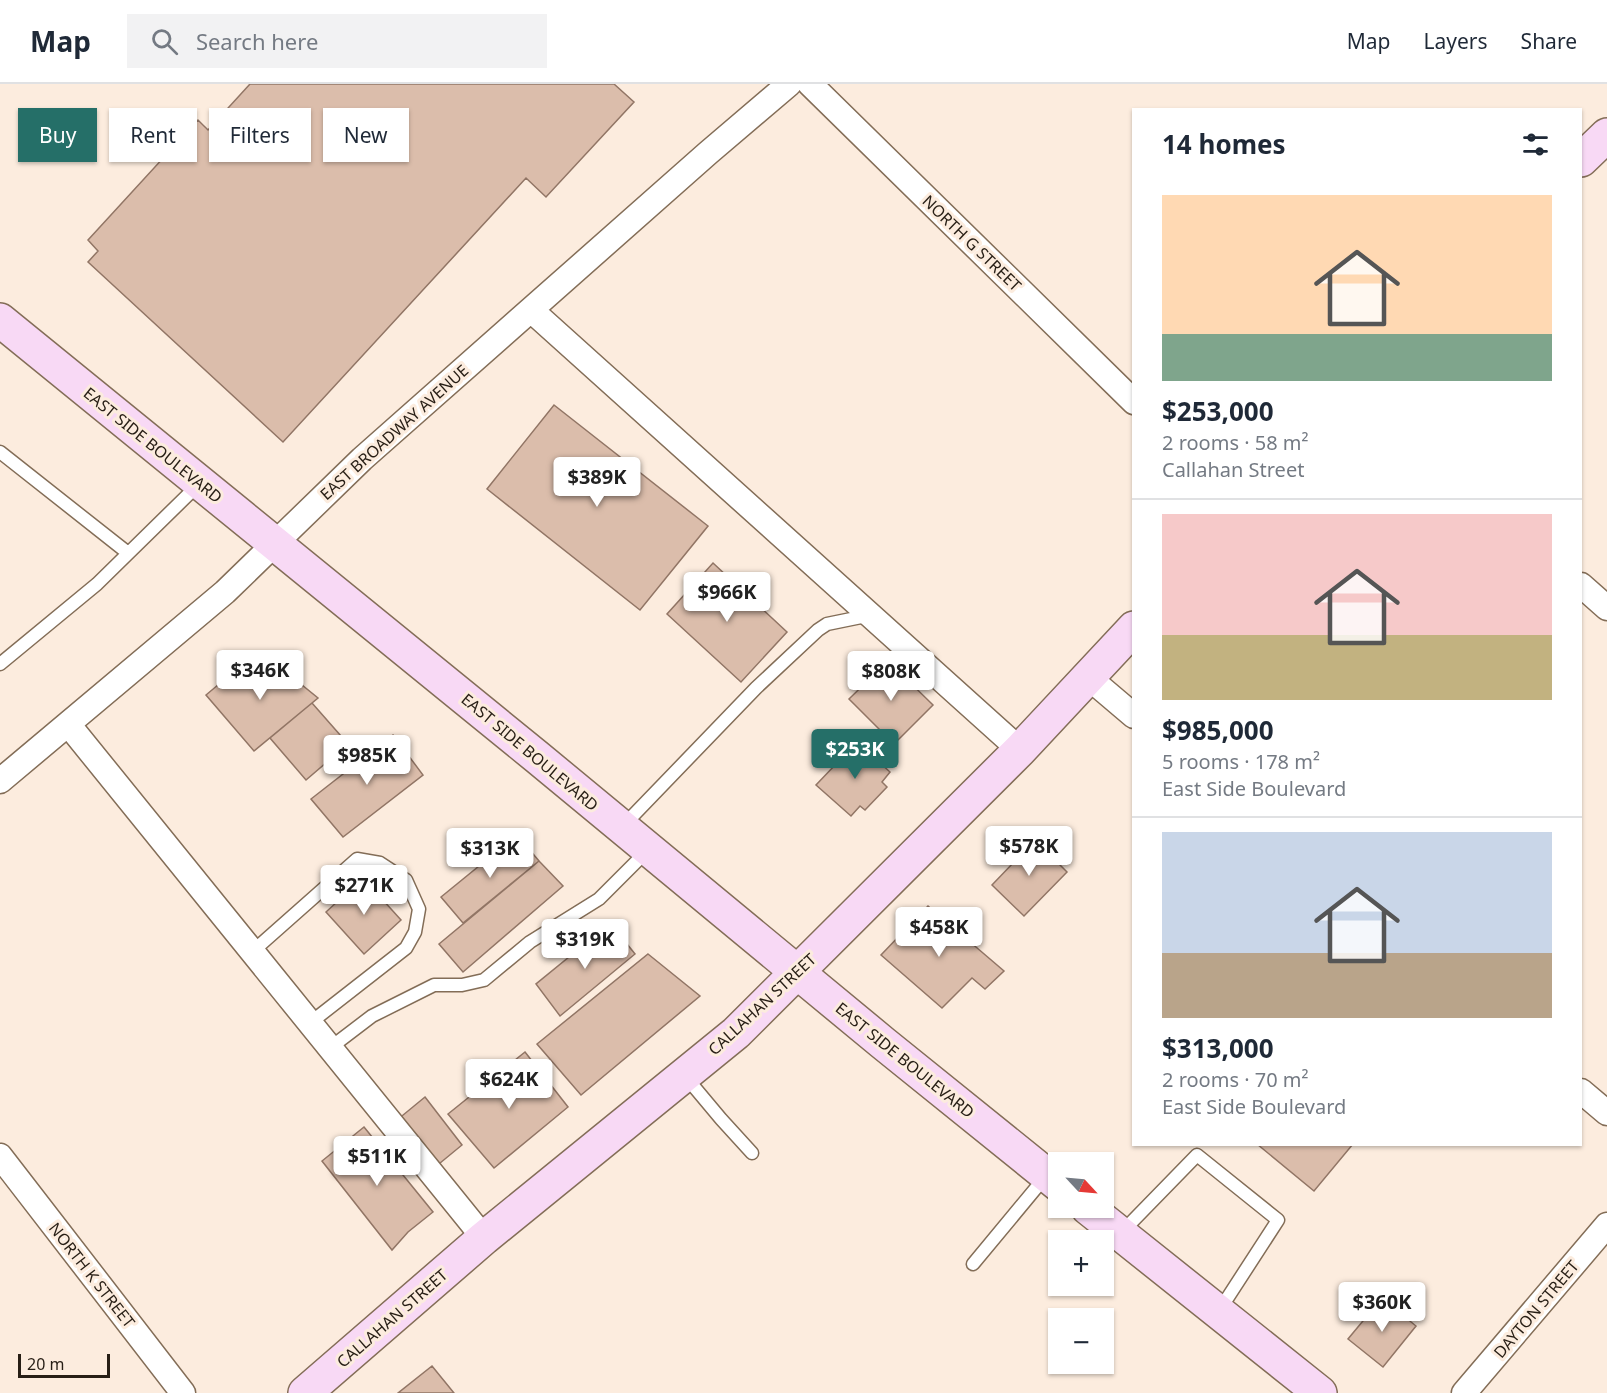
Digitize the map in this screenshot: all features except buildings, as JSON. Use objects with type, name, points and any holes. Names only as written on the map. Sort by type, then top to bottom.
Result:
[{"type":"main road","points":[[1582,159],[1607,135]]},
{"type":"main road","name":"EAST SIDE BOULEVARD","points":[[0,320],[1048,1176]]},
{"type":"main road","name":"CALLAHAN STREET","points":[[305,1393],[484,1238],[736,1033],[1020,750],[1132,630]]},
{"type":"main road","points":[[1102,1218],[1320,1393]]},
{"type":"street","name":"EAST BROADWAY AVENUE","points":[[0,781],[225,592],[362,459],[789,84]]},
{"type":"street","name":"NORTH G STREET","points":[[810,84],[1132,400]]},
{"type":"street","points":[[531,310],[1020,750]]},
{"type":"street","points":[[1582,586],[1607,608]]},
{"type":"street","points":[[1088,677],[1132,714]]},
{"type":"street","points":[[68,724],[484,1238]]},
{"type":"street","points":[[1582,1092],[1607,1113]]},
{"type":"street","name":"NORTH K STREET","points":[[0,1156],[183,1393]]},
{"type":"street","name":"DAYTON STREET","points":[[1464,1393],[1607,1225]]},
{"type":"lane","points":[[0,452],[128,553]]},
{"type":"lane","points":[[0,664],[97,584],[200,483]]},
{"type":"lane","points":[[621,828],[756,688],[818,630],[827,624],[871,615]]},
{"type":"lane","points":[[330,1048],[372,1016],[434,985],[462,985],[484,980],[530,942],[598,899],[648,850]]},
{"type":"lane","points":[[252,952],[357,859],[380,863],[406,880],[419,909],[415,932],[406,948],[310,1023]]},
{"type":"lane","points":[[685,1075],[753,1153]]},
{"type":"lane","points":[[1122,1233],[1197,1155],[1278,1220],[1219,1312]]},
{"type":"lane","points":[[973,1264],[1048,1185]]}]
